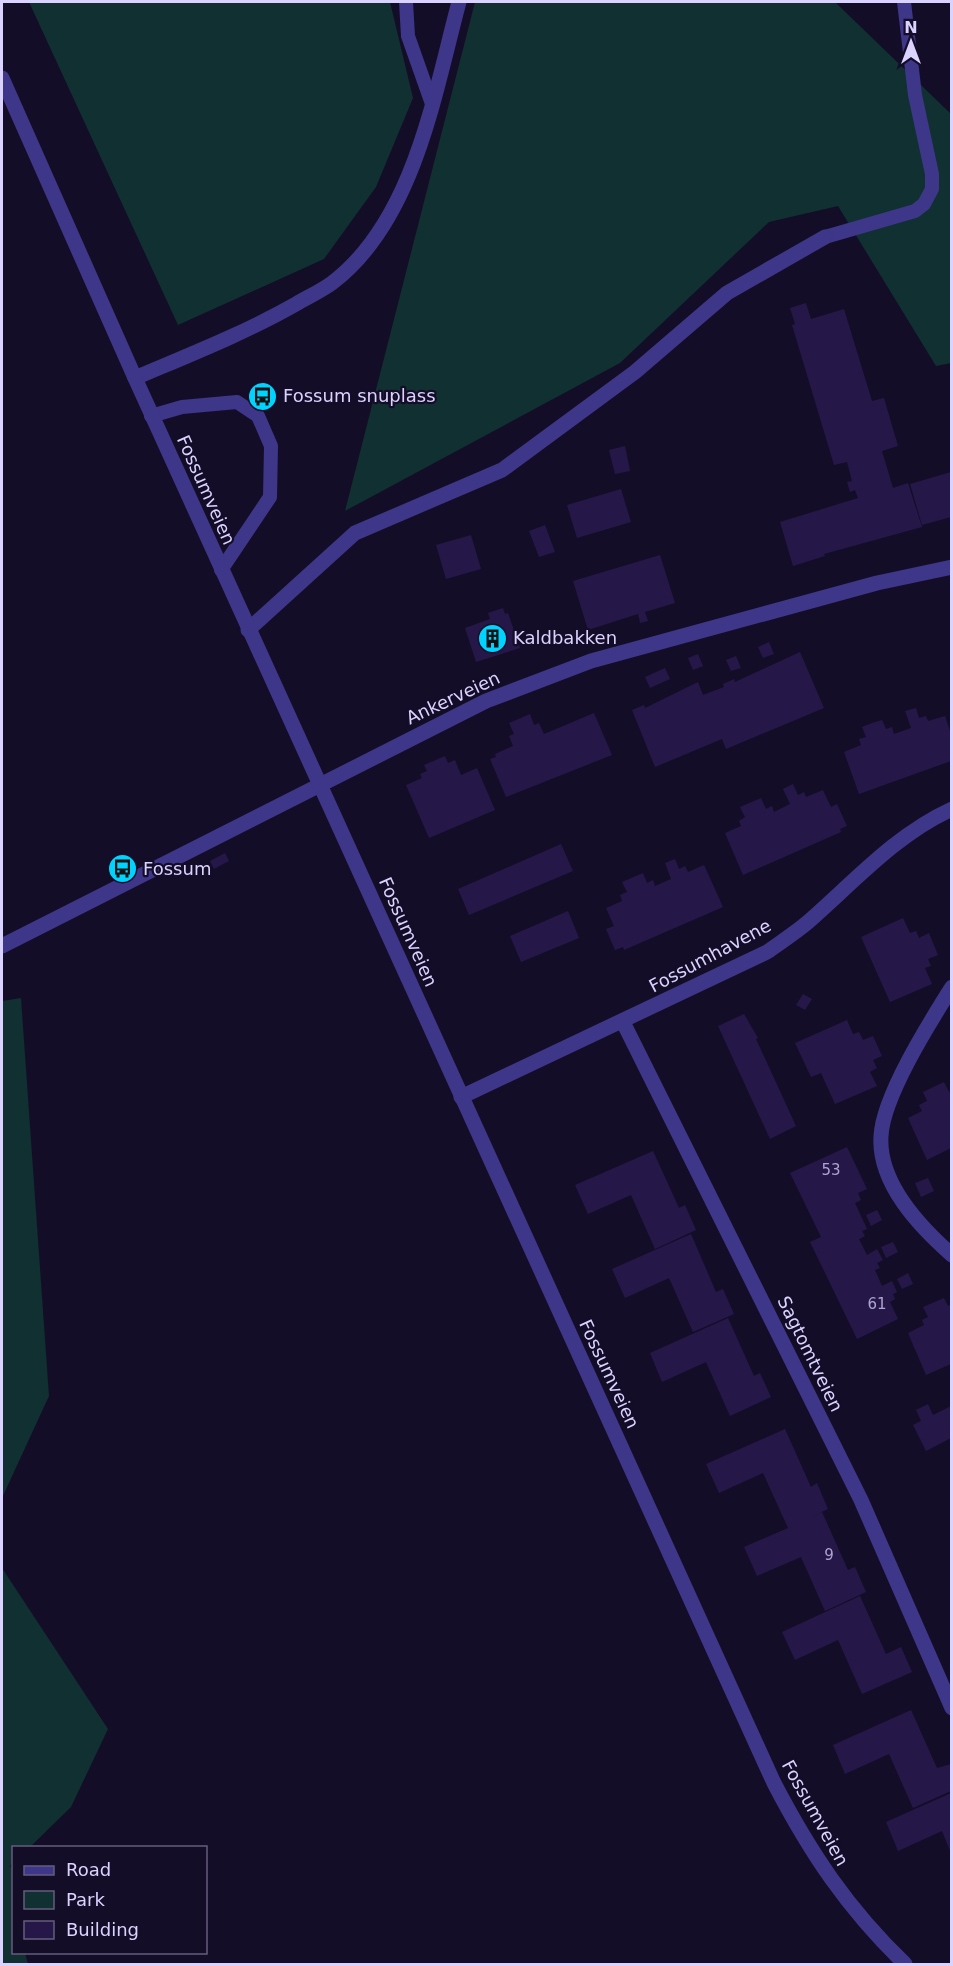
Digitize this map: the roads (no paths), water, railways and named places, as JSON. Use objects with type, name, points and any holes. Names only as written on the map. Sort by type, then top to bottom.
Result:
[{"type":"street","points":[[135,378],[261,324],[332,283],[366,251],[401,197],[432,104],[459,2]]},
{"type":"street","name":"Fossumveien","points":[[2,78],[248,630],[784,1802],[802,1838],[829,1879],[867,1928],[905,1965]]},
{"type":"street","points":[[248,630],[355,533],[502,470],[635,372],[727,293],[825,237]]},
{"type":"street","name":"Ankerveien","points":[[2,946],[486,701],[591,661],[877,583],[951,567]]},
{"type":"street","name":"Fossumhavene","points":[[461,1097],[767,952],[807,923],[878,857],[916,829],[951,809]]},
{"type":"street","points":[[951,987],[898,1084],[882,1122],[880,1138],[882,1155],[899,1198],[934,1240],[951,1255]]},
{"type":"street","name":"Sagtomtveien","points":[[623,1022],[861,1500],[951,1708]]},
{"type":"lane","points":[[406,2],[408,36],[432,104]]},
{"type":"lane","points":[[825,237],[915,211],[924,204],[932,189],[932,174],[915,94],[904,2]]},
{"type":"lane","points":[[152,416],[182,407],[237,402],[258,416],[272,446],[270,497],[221,570]]},
{"type":"place","name":"Fossum snuplass","points":[[262,396]]},
{"type":"place","name":"Kaldbakken","points":[[492,638]]},
{"type":"place","name":"Fossum","points":[[122,869]]}]
